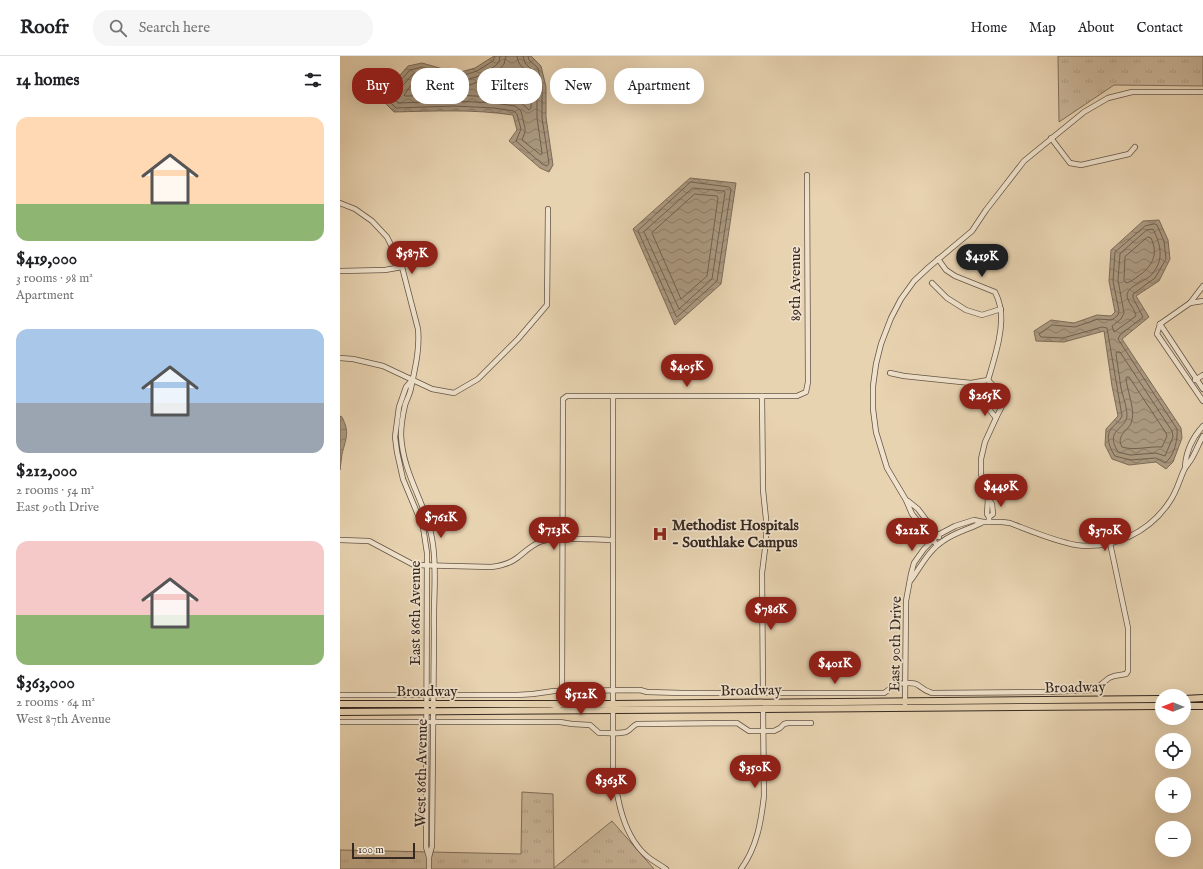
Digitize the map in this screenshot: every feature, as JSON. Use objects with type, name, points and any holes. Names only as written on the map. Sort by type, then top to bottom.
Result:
[{"type":"main road","points":[[1191,699],[1203,698]]},
{"type":"main road","name":"Broadway","points":[[340,704],[561,704],[613,707],[762,709],[1155,699]]},
{"type":"main road","name":"Broadway","points":[[340,712],[551,710],[613,707],[905,705],[1155,706]]},
{"type":"main road","points":[[1191,706],[1203,706]]},
{"type":"street","points":[[937,545],[912,514],[906,500],[893,479],[882,453],[876,432],[873,409],[873,381],[881,344],[891,318],[901,299],[914,281],[972,231],[986,210],[1024,161],[1084,112],[1108,98],[1132,92],[1203,92]]},
{"type":"street","points":[[1051,138],[1070,163],[1075,165],[1129,154],[1135,147]]},
{"type":"street","name":"89th Avenue","points":[[762,396],[797,396],[806,392],[808,382],[807,175]]},
{"type":"street","name":"East 86th Avenue","points":[[340,203],[355,209],[372,221],[387,237],[402,267],[420,339],[411,389],[405,406],[401,434],[402,448],[409,476],[427,519],[431,534],[434,567],[434,711]]},
{"type":"street","points":[[340,358],[353,359],[384,366],[432,390],[454,393],[478,379],[522,334],[547,305],[548,209]]},
{"type":"street","points":[[938,259],[946,270],[955,276],[995,292],[1000,309],[1001,326],[996,353],[988,380]]},
{"type":"street","points":[[340,271],[385,270],[402,267]]},
{"type":"street","points":[[932,283],[947,298],[966,310],[982,315],[1000,309]]},
{"type":"street","points":[[1203,286],[1190,303],[1160,324],[1157,334],[1203,401]]},
{"type":"street","points":[[1190,303],[1203,301]]},
{"type":"street","points":[[1160,324],[1203,389]]},
{"type":"street","points":[[890,372],[904,376],[972,382],[988,380]]},
{"type":"street","points":[[1190,383],[1203,375]]},
{"type":"street","name":"East 86th Avenue","points":[[412,380],[406,387],[399,407],[395,437],[403,479],[423,527],[427,553],[427,711]]},
{"type":"street","points":[[988,380],[1001,394],[1003,404],[985,442],[981,459],[981,474],[988,499],[987,514],[989,519]]},
{"type":"street","points":[[972,382],[973,389],[996,418]]},
{"type":"street","points":[[551,710],[556,709],[561,704],[562,691],[563,399],[568,396],[762,396],[763,490],[766,519],[766,541],[762,573],[763,693]]},
{"type":"street","points":[[613,396],[613,769],[623,816],[636,844],[647,856],[666,869]]},
{"type":"street","points":[[1184,468],[1185,455],[1191,442],[1203,426]]},
{"type":"street","points":[[1184,468],[1192,457],[1203,436]]},
{"type":"street","name":"East 90th Drive","points":[[910,581],[931,551],[942,541],[989,519],[1077,545],[1098,545],[1128,538],[1156,518],[1165,508],[1173,496],[1184,468]]},
{"type":"street","points":[[906,500],[918,509],[942,541]]},
{"type":"street","name":"East 90th Drive","points":[[905,705],[906,601],[914,563],[924,549],[938,535],[955,526],[967,522],[974,520],[983,522]]},
{"type":"street","points":[[340,540],[369,541],[408,563],[427,567],[497,566],[511,562],[530,547],[550,540],[613,540]]},
{"type":"street","points":[[340,695],[517,695],[562,691],[640,690],[647,692],[682,693],[884,693],[894,686],[905,684],[917,684],[926,691],[932,693],[1094,690],[1109,678],[1126,674],[1128,671],[1128,628],[1110,543]]},
{"type":"street","points":[[741,869],[756,842],[760,827],[764,796],[762,709]]},
{"type":"street","name":"West 86th Avenue","points":[[427,711],[426,846],[429,857]]},
{"type":"street","name":"West 86th Avenue","points":[[429,857],[432,846],[434,711]]},
{"type":"street","points":[[340,722],[560,722],[590,725],[599,733],[627,732],[637,724],[737,723],[749,732],[774,731],[788,723],[811,722]]},
{"type":"street","points":[[428,869],[429,857]]},
{"type":"green space","points":[[1058,56],[1203,56],[1203,86],[1114,85],[1059,122]]},
{"type":"green space","points":[[522,792],[553,794],[554,868],[612,821],[654,869],[340,869],[340,850],[521,854]]},
{"type":"water","points":[[494,56],[531,56],[541,66],[541,68],[477,68],[477,104],[542,104],[542,70],[546,87],[546,117],[553,165],[549,172],[540,168],[509,141],[517,130],[513,115],[468,111],[394,112],[386,104],[403,104],[403,72],[408,66],[422,63],[440,68],[411,68],[411,104],[469,104],[469,70],[475,68]]},
{"type":"water","points":[[690,178],[736,183],[721,284],[675,325],[633,229]]},
{"type":"water","points":[[1159,220],[1168,240],[1170,259],[1159,281],[1136,296],[1149,317],[1122,339],[1181,428],[1182,438],[1173,462],[1166,469],[1156,462],[1129,465],[1112,459],[1105,445],[1106,429],[1118,416],[1104,331],[1064,342],[1036,341],[1034,331],[1051,320],[1074,323],[1097,315],[1111,316],[1115,312],[1109,281],[1111,250],[1143,221]]},
{"type":"water","points":[[340,416],[342,417],[347,432],[340,470]]},
{"type":"place","name":"Methodist Hospitals - Southlake Campus","points":[[660,534]]}]
